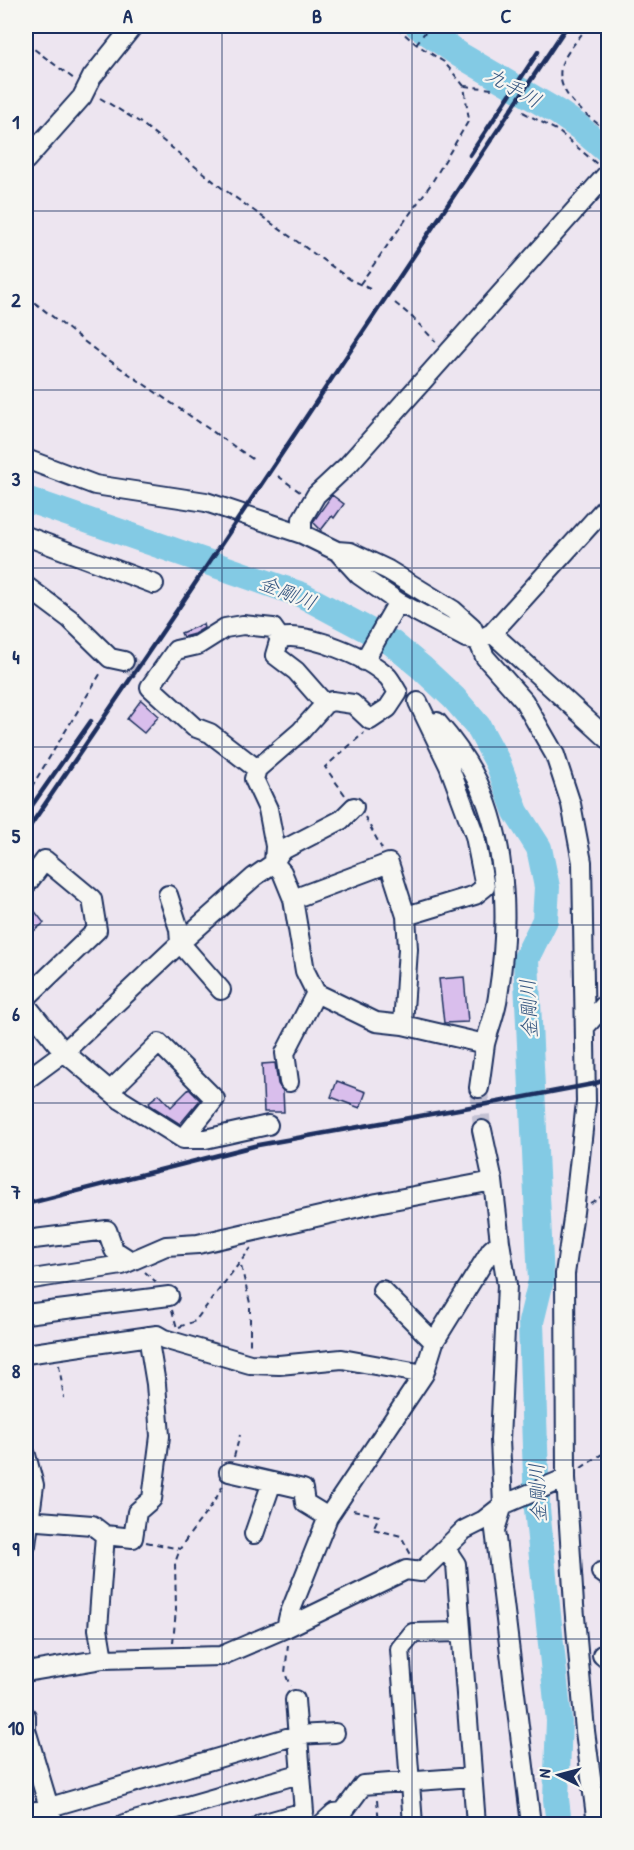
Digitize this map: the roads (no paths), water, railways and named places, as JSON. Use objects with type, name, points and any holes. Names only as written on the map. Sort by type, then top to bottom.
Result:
[{"type":"street","points":[[26,160],[82,97],[92,77],[133,26]]},
{"type":"street","points":[[302,534],[302,519],[316,495],[348,465],[608,173]]},
{"type":"street","points":[[26,459],[95,485],[206,502],[302,534],[338,551],[350,552],[388,570],[453,610],[609,739]]},
{"type":"street","points":[[338,551],[359,575],[395,607],[466,638],[485,636],[609,505]]},
{"type":"street","points":[[26,536],[154,584]]},
{"type":"street","points":[[26,586],[117,659]]},
{"type":"street","points":[[364,661],[395,607]]},
{"type":"street","points":[[257,769],[210,733],[194,727],[147,682],[176,650],[198,645],[225,628],[243,625],[273,628],[280,638]]},
{"type":"street","points":[[280,638],[291,636],[332,646],[364,661],[388,677],[398,693],[418,702],[439,724],[470,768],[487,804],[501,858],[504,926],[498,997],[485,1044],[479,1088]]},
{"type":"street","points":[[485,636],[485,657],[524,701],[555,755],[571,804],[582,862],[586,1102],[565,1274],[566,1478],[580,1674],[597,1824]]},
{"type":"street","points":[[280,638],[275,655],[296,671],[325,704]]},
{"type":"street","points":[[398,693],[388,708],[370,720],[353,704],[332,701],[325,704],[302,731],[257,769],[254,779],[268,809],[275,846],[274,863],[282,872],[293,899],[305,970],[316,993],[376,1022],[403,1025],[485,1044]]},
{"type":"street","points":[[406,916],[475,895],[485,888],[475,836],[448,766],[418,702]]},
{"type":"street","points":[[26,1080],[64,1052],[180,943],[274,863],[281,851],[341,820],[354,807]]},
{"type":"street","points":[[26,885],[45,860],[92,899],[97,930],[26,998]]},
{"type":"street","points":[[293,899],[389,862],[406,916],[408,949],[403,1025]]},
{"type":"street","points":[[168,895],[179,929],[180,943],[221,990]]},
{"type":"street","points":[[289,1082],[285,1053],[316,993]]},
{"type":"street","points":[[585,1027],[609,1001]]},
{"type":"street","points":[[26,1005],[64,1052],[121,1100],[183,1139],[205,1139],[268,1125]]},
{"type":"street","points":[[110,1090],[159,1043],[215,1098],[183,1139]]},
{"type":"street","points":[[482,1130],[493,1181],[507,1284],[500,1440],[503,1505],[495,1530],[531,1824]]},
{"type":"street","points":[[26,1280],[122,1265],[166,1245],[198,1244],[376,1203],[493,1181]]},
{"type":"street","points":[[26,1240],[107,1230],[114,1250],[131,1261]]},
{"type":"street","points":[[286,1628],[289,1615],[332,1512],[424,1374],[434,1342],[491,1250],[500,1242]]},
{"type":"street","points":[[382,1290],[434,1342]]},
{"type":"street","points":[[26,1314],[169,1296]]},
{"type":"street","points":[[26,1354],[153,1335],[250,1364],[279,1365],[342,1359],[424,1374]]},
{"type":"street","points":[[27,1520],[92,1525],[105,1535],[132,1538],[137,1512],[152,1499],[160,1436],[153,1335]]},
{"type":"street","points":[[26,1455],[34,1485],[31,1514],[27,1520],[26,1545]]},
{"type":"street","points":[[229,1472],[303,1489],[305,1503],[332,1512]]},
{"type":"street","points":[[26,1672],[103,1659],[221,1656],[286,1628],[406,1570],[421,1572],[464,1530],[484,1520],[503,1505],[566,1478]]},
{"type":"street","points":[[254,1534],[272,1482]]},
{"type":"street","points":[[103,1659],[98,1629],[105,1535]]},
{"type":"street","points":[[446,1549],[456,1564],[476,1824]]},
{"type":"street","points":[[413,1824],[400,1649],[413,1633],[460,1632]]},
{"type":"street","points":[[261,1824],[304,1812],[299,1774],[295,1700]]},
{"type":"street","points":[[26,1716],[26,1730],[52,1816]]},
{"type":"street","points":[[26,1814],[52,1816],[297,1735],[335,1733]]},
{"type":"street","points":[[124,1824],[299,1774]]},
{"type":"street","points":[[322,1824],[334,1813],[343,1818],[363,1785],[472,1777]]},
{"type":"waterway","name":"九手川","points":[[418,26],[460,55],[559,113],[608,152]]},
{"type":"waterway","name":"金剛川","points":[[26,499],[302,595],[392,643],[454,698],[478,726],[498,763],[516,812],[539,848],[547,887],[545,920],[526,959],[541,1281],[531,1322],[537,1509],[559,1721],[556,1799],[559,1824]]},
{"type":"tunnel","points":[[124,661],[144,676]]},
{"type":"tunnel","points":[[479,1088],[482,1130]]},
{"type":"railway","points":[[26,832],[184,600],[567,26]]},
{"type":"railway","points":[[470,155],[538,52]]},
{"type":"railway","points":[[26,814],[91,721]]},
{"type":"railway","points":[[26,1204],[258,1145],[498,1102],[593,1084],[608,1079]]}]
